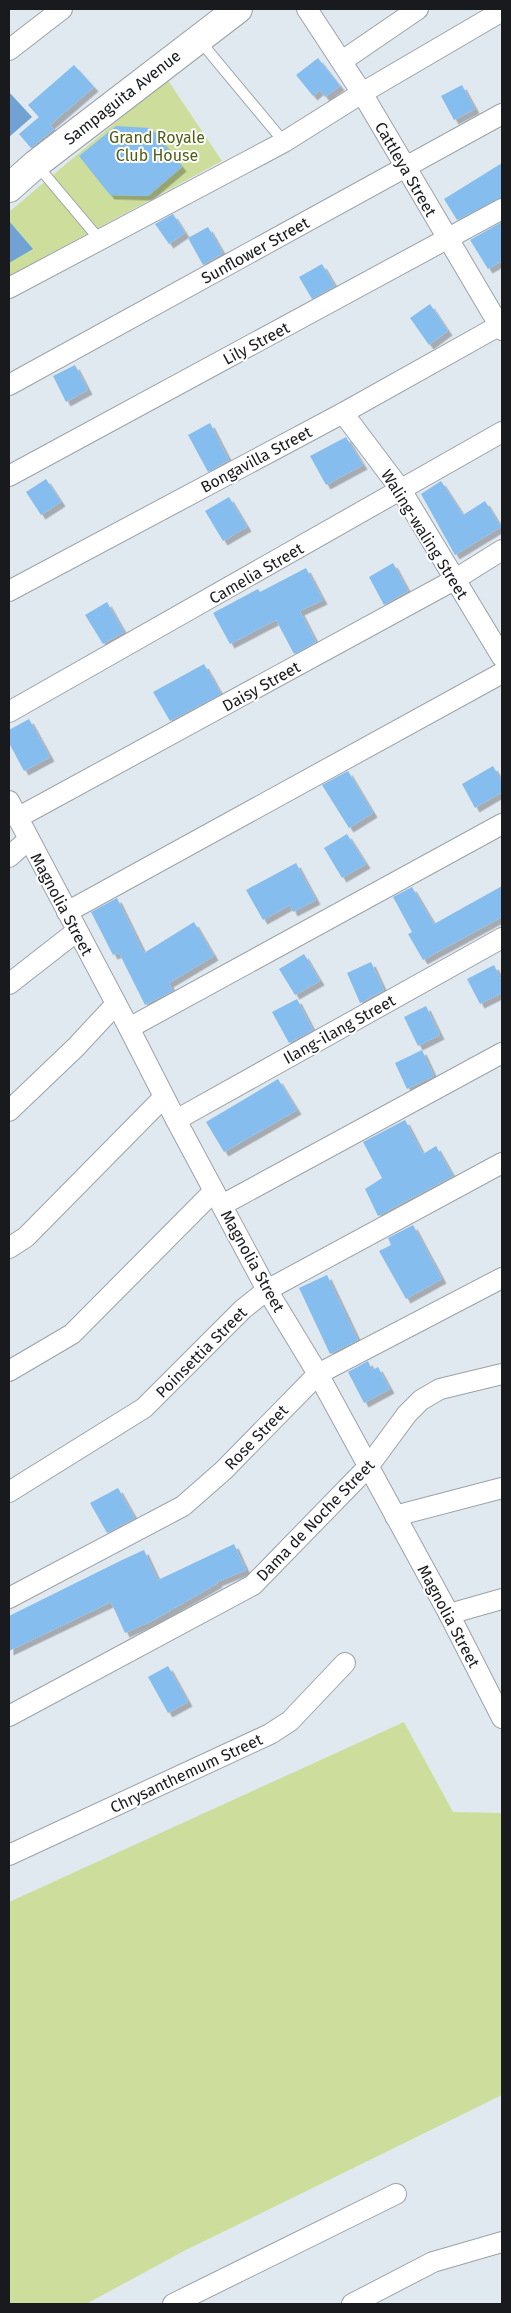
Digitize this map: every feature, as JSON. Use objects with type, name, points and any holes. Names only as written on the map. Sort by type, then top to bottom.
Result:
[{"type":"main road","name":"Sampaguita Avenue","points":[[9,188],[36,164],[238,9]]},
{"type":"street","points":[[9,50],[62,9]]},
{"type":"street","name":"Cattleya Street","points":[[307,9],[362,93],[501,327]]},
{"type":"street","points":[[342,61],[418,9]]},
{"type":"street","points":[[9,288],[284,142],[362,93],[502,12]]},
{"type":"street","name":"Sunflower Street","points":[[9,385],[502,114]]},
{"type":"street","name":"Lily Street","points":[[9,476],[448,240],[502,209]]},
{"type":"street","name":"Bongavilla Street","points":[[9,591],[501,327]]},
{"type":"street","name":"Waling-waling Street","points":[[343,413],[401,490],[502,657]]},
{"type":"street","name":"Camelia Street","points":[[9,712],[502,432]]},
{"type":"street","name":"Daisy Street","points":[[13,810],[454,580],[502,550]]},
{"type":"street","points":[[67,912],[502,673]]},
{"type":"street","name":"Magnolia Street","points":[[13,810],[267,1290],[318,1374],[499,1707]]},
{"type":"street","points":[[130,1028],[502,824]]},
{"type":"street","points":[[9,857],[28,840]]},
{"type":"street","points":[[9,984],[77,931]]},
{"type":"street","name":"Ilang-ilang Street","points":[[176,1120],[502,938]]},
{"type":"street","points":[[9,1111],[76,1047],[116,1004]]},
{"type":"street","points":[[9,1371],[72,1334],[218,1198],[502,1052]]},
{"type":"street","points":[[9,1248],[26,1237],[164,1097]]},
{"type":"street","name":"Poinsettia Street","points":[[9,1492],[144,1408],[243,1309],[267,1290],[502,1162]]},
{"type":"street","name":"Rose Street","points":[[9,1598],[183,1506],[224,1470],[318,1374],[502,1278]]},
{"type":"street","name":"Dama de Noche Street","points":[[9,1716],[253,1585],[368,1467],[407,1414],[421,1400],[440,1389],[502,1374]]},
{"type":"street","points":[[395,1516],[502,1488]]},
{"type":"street","points":[[449,1614],[502,1599]]},
{"type":"street","name":"Chrysanthemum Street","points":[[9,1855],[270,1734],[290,1721],[345,1663]]},
{"type":"street","points":[[175,2304],[396,2194]]},
{"type":"street","points":[[352,2304],[433,2262],[502,2242]]},
{"type":"lane","points":[[198,38],[284,142]]},
{"type":"lane","points":[[36,164],[100,240]]},
{"type":"green space","name":"Grand Royale Club House","points":[[167,79],[222,161],[9,276],[9,212]]},
{"type":"green space","points":[[404,1722],[453,1812],[502,1813],[502,2095],[184,2251],[86,2304],[9,2304],[9,1902]]},
{"type":"water","points":[[9,92],[32,117],[9,137]]},
{"type":"water","points":[[9,221],[33,249],[9,263]]},
{"type":"building","points":[[318,58],[340,86],[325,97],[320,90],[313,96],[296,75]]},
{"type":"building","points":[[74,65],[94,87],[50,125],[54,129],[31,148],[19,134],[39,117],[28,105]]},
{"type":"building","points":[[462,85],[475,109],[454,120],[441,96]]},
{"type":"building","points":[[116,126],[151,128],[182,167],[148,196],[110,195],[79,156]]},
{"type":"building","points":[[502,163],[502,197],[457,220],[444,199]]},
{"type":"building","points":[[173,214],[185,233],[169,244],[155,224]]},
{"type":"building","points":[[502,222],[502,261],[488,269],[470,240]]},
{"type":"building","points":[[208,227],[223,253],[203,265],[188,238]]},
{"type":"building","points":[[322,264],[335,286],[312,299],[299,277]]},
{"type":"building","points":[[430,304],[448,331],[429,345],[410,318]]},
{"type":"building","points":[[75,365],[88,390],[66,402],[53,376]]},
{"type":"building","points":[[210,423],[229,460],[208,472],[188,435]]},
{"type":"building","points":[[346,437],[363,465],[326,485],[310,456]]},
{"type":"building","points":[[46,479],[61,502],[41,515],[26,492]]},
{"type":"building","points":[[441,481],[463,515],[485,501],[501,527],[455,555],[421,494]]},
{"type":"building","points":[[229,497],[247,527],[223,541],[205,511]]},
{"type":"building","points":[[393,563],[408,591],[384,605],[369,577]]},
{"type":"building","points":[[306,568],[323,600],[300,611],[316,642],[294,654],[276,620],[230,644],[213,613],[258,589],[260,592]]},
{"type":"building","points":[[107,602],[124,632],[103,644],[85,615]]},
{"type":"building","points":[[204,664],[221,694],[170,721],[153,692]]},
{"type":"building","points":[[29,719],[50,757],[24,771],[9,743],[9,730]]},
{"type":"building","points":[[493,766],[502,782],[502,792],[475,808],[462,784]]},
{"type":"building","points":[[348,771],[373,813],[349,828],[322,785]]},
{"type":"building","points":[[347,834],[366,864],[342,878],[324,848]]},
{"type":"building","points":[[296,863],[316,900],[293,912],[290,905],[263,920],[246,890]]},
{"type":"building","points":[[502,886],[502,917],[423,960],[408,934],[412,932],[393,897],[412,887],[434,924]]},
{"type":"building","points":[[117,898],[144,953],[194,922],[214,956],[169,983],[173,991],[145,1005],[119,953],[113,955],[91,912]]},
{"type":"building","points":[[304,954],[320,981],[295,995],[279,969]]},
{"type":"building","points":[[371,962],[384,990],[360,1003],[347,973]]},
{"type":"building","points":[[494,965],[502,981],[502,993],[480,1004],[467,979]]},
{"type":"building","points":[[297,999],[313,1030],[289,1043],[272,1012]]},
{"type":"building","points":[[426,1006],[440,1035],[418,1046],[404,1017]]},
{"type":"building","points":[[422,1050],[434,1076],[407,1089],[395,1063]]},
{"type":"building","points":[[278,1079],[297,1110],[224,1152],[206,1122]]},
{"type":"building","points":[[405,1120],[423,1154],[436,1146],[453,1176],[378,1216],[365,1189],[382,1178],[363,1142]]},
{"type":"building","points":[[413,1225],[442,1279],[406,1299],[379,1251],[391,1245],[388,1238]]},
{"type":"building","points":[[327,1275],[358,1340],[330,1354],[299,1288]]},
{"type":"building","points":[[368,1361],[372,1370],[378,1367],[390,1389],[364,1403],[348,1372]]},
{"type":"building","points":[[118,1488],[135,1518],[107,1533],[90,1503]]},
{"type":"building","points":[[234,1544],[246,1570],[217,1582],[152,1621],[125,1633],[111,1602],[9,1651],[9,1616],[122,1560],[144,1550],[158,1580]]},
{"type":"building","points":[[168,1666],[188,1702],[168,1713],[148,1677]]}]
